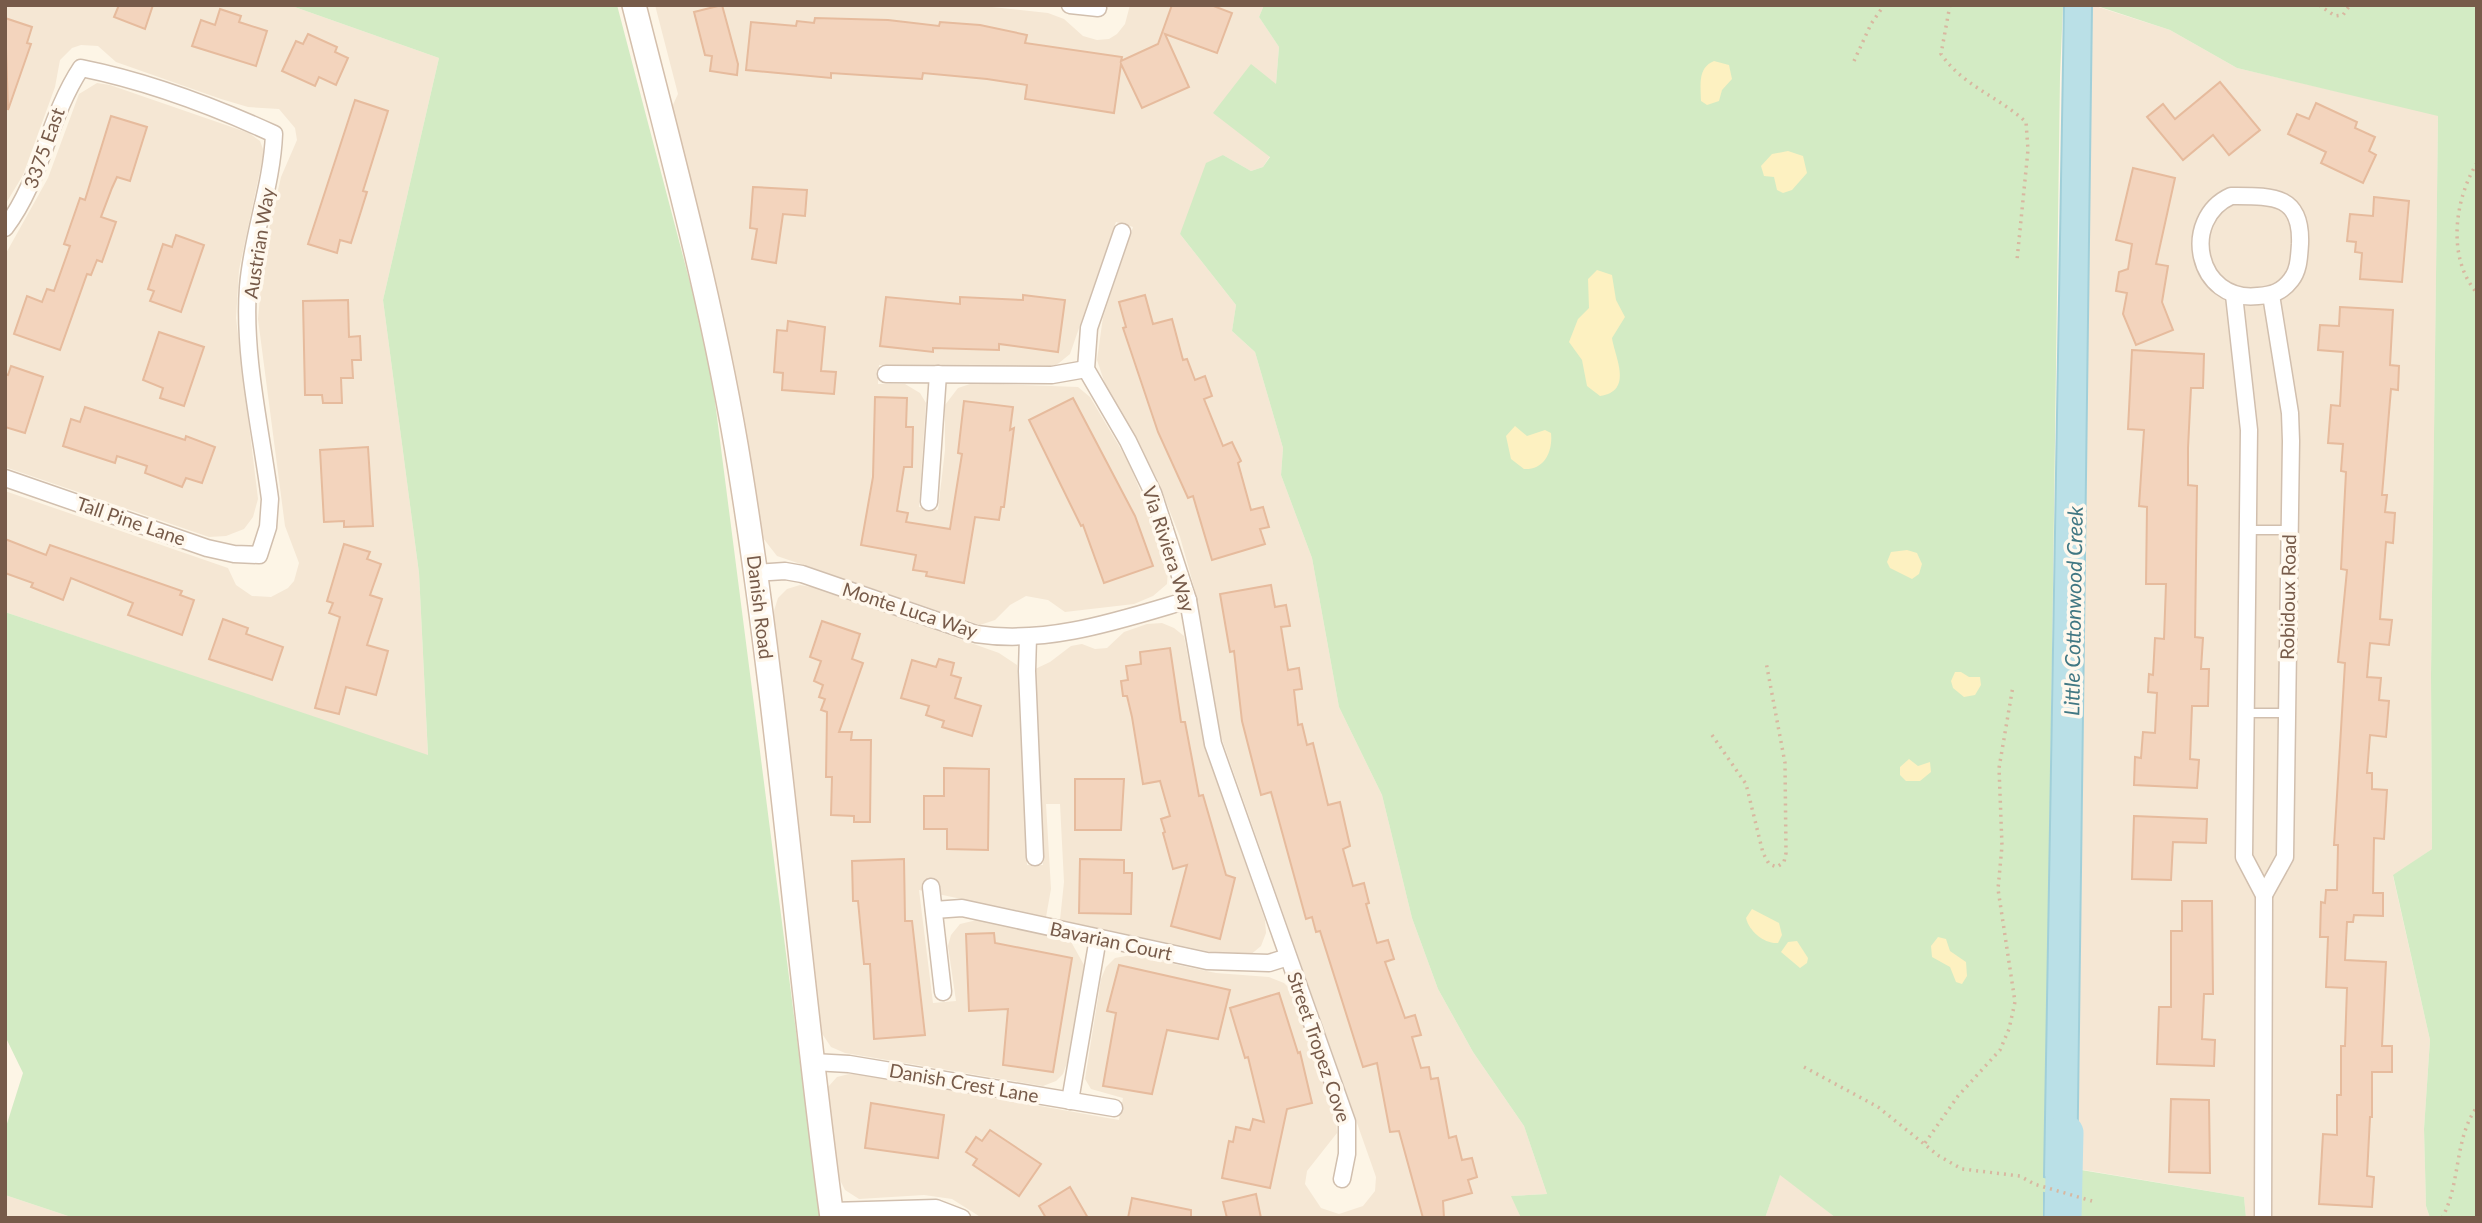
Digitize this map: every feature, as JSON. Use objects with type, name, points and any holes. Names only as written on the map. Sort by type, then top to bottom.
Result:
[{"type":"street","name":"Danish Road","points":[[634,5],[723,371],[756,573],[831,1214]]},
{"type":"street","points":[[1070,5],[1098,8]]},
{"type":"street","name":"3375 East","points":[[5,228],[30,188],[64,94],[81,68]]},
{"type":"street","name":"Austrian Way","points":[[81,68],[125,78],[274,134],[273,164],[248,287],[249,332],[270,499],[268,527],[258,555]]},
{"type":"street","points":[[2231,196],[2270,196],[2285,202],[2297,214],[2301,227],[2299,262],[2293,278],[2284,288],[2271,295],[2234,295],[2215,285],[2202,261],[2203,226],[2209,212],[2218,202],[2231,196]]},
{"type":"street","points":[[886,374],[1052,375],[1086,369],[1089,328],[1122,232]]},
{"type":"street","name":"Robidoux Road","points":[[2234,295],[2249,430],[2245,857],[2264,895],[2263,1218]]},
{"type":"street","name":"Robidoux Road","points":[[2264,895],[2285,858],[2289,530],[2290,413],[2271,295]]},
{"type":"street","name":"Via Riviera Way","points":[[1086,369],[1128,441],[1153,493],[1188,600],[1213,744],[1288,957]]},
{"type":"street","points":[[929,502],[937,374]]},
{"type":"street","name":"Tall Pine Lane","points":[[5,478],[207,548],[234,554],[258,555]]},
{"type":"street","name":"Monte Luca Way","points":[[756,573],[785,571],[802,574],[976,634],[1028,637],[1099,626],[1188,600]]},
{"type":"street","points":[[1028,637],[1035,857]]},
{"type":"street","points":[[931,887],[943,992]]},
{"type":"street","name":"Bavarian Court","points":[[934,910],[962,908],[1218,962],[1269,963],[1288,957]]},
{"type":"street","points":[[1070,1101],[1098,938]]},
{"type":"street","name":"Street Tropez Cove","points":[[1288,957],[1347,1122],[1347,1154],[1342,1179]]},
{"type":"street","name":"Danish Crest Lane","points":[[813,1062],[849,1064],[1114,1108]]},
{"type":"street","points":[[831,1214],[936,1208],[962,1218]]},
{"type":"lane","points":[[2248,530],[2289,530]]},
{"type":"lane","points":[[2245,713],[2286,713]]},
{"type":"path","points":[[1854,61],[1871,24],[1884,5]]},
{"type":"path","points":[[1950,5],[1941,54],[1952,70],[1974,87],[2010,107],[2026,122],[2028,150],[2017,260]]},
{"type":"path","points":[[2319,5],[2336,16],[2343,15],[2350,5]]},
{"type":"path","points":[[2477,163],[2463,199],[2458,258],[2466,281],[2477,293]]},
{"type":"path","points":[[1712,735],[1746,784],[1763,853],[1769,864],[1777,867],[1784,862],[1786,853],[1786,763],[1766,662]]},
{"type":"path","points":[[1924,1143],[1958,1096],[2000,1050],[2009,1029],[2014,1002],[1998,889],[2003,846],[1998,804],[1999,768],[2013,686]]},
{"type":"path","points":[[1804,1066],[1878,1107],[1939,1156],[1962,1168],[2020,1176],[2034,1184],[2092,1201]]},
{"type":"path","points":[[2442,1218],[2463,1147],[2466,1120],[2477,1107]]},
{"type":"shaded area","points":[[5,5],[289,5],[439,58],[383,300],[419,573],[428,756],[5,612],[5,491],[228,568],[236,585],[252,596],[271,597],[288,588],[294,581],[299,563],[285,526],[258,319],[264,252],[281,177],[297,140],[295,128],[279,109],[248,107],[221,99],[116,62],[98,46],[81,45],[72,48],[60,60],[55,87],[23,175],[5,205]]},
{"type":"shaded area","points":[[655,5],[973,5],[1048,13],[1064,19],[1083,36],[1097,40],[1109,39],[1117,34],[1125,24],[1130,5],[1264,5],[1259,17],[1279,47],[1270,156],[1263,167],[1251,171],[1223,155],[1180,234],[1236,305],[1232,331],[1255,352],[1283,448],[1281,475],[1312,558],[1339,707],[1382,795],[1412,918],[1438,989],[1473,1052],[1524,1126],[1547,1194],[1512,1196],[1521,1218],[982,1218],[952,1199],[924,1195],[859,1199],[845,1190],[839,1178],[828,1087],[837,1077],[853,1073],[1119,1120],[1123,1098],[1091,1089],[1085,1079],[1101,979],[1106,967],[1115,958],[1131,955],[1216,973],[1269,977],[1284,983],[1290,989],[1336,1119],[1337,1133],[1307,1171],[1305,1184],[1321,1208],[1339,1214],[1363,1206],[1375,1191],[1376,1177],[1219,731],[1194,587],[1180,537],[1157,479],[1105,384],[1097,360],[1103,317],[1133,227],[1116,222],[1070,354],[1059,363],[1052,367],[879,365],[878,384],[905,384],[920,393],[926,403],[919,507],[938,510],[945,450],[945,405],[958,388],[973,383],[1078,387],[1090,397],[1128,461],[1158,534],[1168,570],[1167,584],[1153,596],[1134,604],[1065,612],[1048,600],[1026,596],[1010,605],[995,620],[980,625],[777,556],[759,533],[671,109],[678,94]]},
{"type":"shaded area","points":[[2092,5],[2170,30],[2237,68],[2438,115],[2431,675],[2432,849],[2393,876],[2430,1040],[2424,1129],[2426,1206],[2430,1218],[2246,1218],[2244,1197],[2078,1169]]},
{"type":"shaded area","points":[[97,83],[110,85],[249,133],[260,141],[264,152],[239,270],[236,318],[258,499],[253,517],[244,529],[226,536],[209,537],[5,467],[5,255],[48,178],[79,94]]},
{"type":"shaded area","points":[[800,585],[817,588],[999,653],[1017,665],[1027,865],[1043,865],[1033,670],[1050,662],[1071,646],[1082,644],[1095,649],[1107,648],[1124,632],[1147,624],[1162,623],[1174,628],[1184,636],[1203,739],[1265,920],[1266,933],[1261,946],[1249,956],[1230,956],[1060,920],[1064,882],[1060,804],[1046,804],[1051,889],[1046,917],[919,890],[933,1003],[956,1001],[948,946],[951,935],[960,924],[977,920],[1070,940],[1084,965],[1069,1057],[1063,1074],[1056,1081],[1043,1086],[845,1053],[831,1047],[821,1032],[773,614],[778,598],[787,589]]},
{"type":"shaded area","points":[[1780,1174],[1836,1218],[1765,1218]]},
{"type":"shaded area","points":[[5,1195],[74,1218],[5,1218]]},
{"type":"green space","points":[[289,5],[617,5],[709,355],[820,1218],[74,1218],[5,1195],[5,1130],[23,1073],[5,1036],[5,612],[428,755],[419,573],[383,300],[439,58]]},
{"type":"green space","points":[[1264,5],[2063,5],[2045,1164],[2244,1197],[2246,1218],[1836,1218],[1780,1175],[1765,1218],[1521,1218],[1511,1196],[1547,1194],[1524,1126],[1473,1052],[1438,989],[1412,918],[1382,795],[1339,707],[1312,558],[1281,475],[1283,448],[1255,352],[1232,331],[1236,305],[1180,234],[1206,163],[1223,155],[1251,171],[1263,167],[1270,157],[1213,113],[1251,64],[1276,84],[1279,47],[1259,17]]},
{"type":"green space","points":[[2094,5],[2477,5],[2477,1218],[2430,1218],[2426,1206],[2424,1129],[2430,1040],[2393,875],[2432,849],[2431,675],[2438,116],[2237,68],[2170,30]]},
{"type":"sand","points":[[1714,61],[1729,65],[1732,79],[1722,90],[1719,101],[1707,105],[1701,101],[1701,78],[1705,68]]},
{"type":"sand","points":[[1788,151],[1803,156],[1807,173],[1792,190],[1783,193],[1777,190],[1774,177],[1764,176],[1761,166],[1772,154]]},
{"type":"sand","points":[[1597,270],[1612,275],[1616,300],[1625,317],[1612,338],[1620,381],[1617,388],[1600,396],[1587,386],[1582,360],[1569,342],[1578,319],[1589,308],[1588,279]]},
{"type":"sand","points":[[1515,426],[1527,436],[1545,430],[1551,433],[1549,453],[1542,463],[1531,469],[1524,469],[1511,459],[1506,436]]},
{"type":"sand","points":[[1907,550],[1917,553],[1922,564],[1919,574],[1912,579],[1890,568],[1887,562],[1891,552]]},
{"type":"sand","points":[[1955,672],[1969,677],[1980,677],[1981,685],[1975,695],[1964,697],[1953,688],[1951,681]]},
{"type":"sand","points":[[1909,759],[1918,766],[1930,762],[1931,772],[1920,781],[1906,781],[1900,775],[1900,767]]},
{"type":"sand","points":[[1752,909],[1779,923],[1782,935],[1778,943],[1763,939],[1750,928],[1746,918]]},
{"type":"sand","points":[[1938,937],[1946,939],[1950,951],[1966,962],[1967,976],[1962,984],[1956,982],[1950,967],[1932,957],[1931,946]]},
{"type":"sand","points":[[1797,941],[1808,958],[1807,963],[1800,968],[1781,952],[1788,942]]},
{"type":"water","points":[[2064,5],[2092,5],[2077,1186],[2044,1177]]},
{"type":"water","points":[[2044,1193],[2077,1202],[2076,1218],[2044,1218]]},
{"type":"building","points":[[119,5],[153,5],[145,29],[114,17]]},
{"type":"building","points":[[722,5],[738,64],[737,75],[710,71],[712,56],[705,55],[694,12]]},
{"type":"building","points":[[1172,5],[1211,5],[1232,13],[1217,53],[1165,34],[1189,87],[1142,108],[1121,64],[1114,113],[1025,99],[1027,85],[987,79],[923,73],[922,79],[831,73],[831,78],[746,70],[751,22],[796,26],[797,21],[814,23],[815,18],[888,20],[939,26],[940,22],[980,25],[1027,35],[1025,43],[1122,57],[1121,61],[1158,44]]},
{"type":"building","points":[[220,9],[241,16],[239,22],[267,31],[256,66],[192,46],[201,20],[215,25]]},
{"type":"building","points":[[5,18],[32,27],[27,43],[31,44],[8,110]]},
{"type":"building","points":[[308,34],[337,47],[335,52],[348,58],[336,85],[319,77],[315,86],[282,71],[296,41],[303,44]]},
{"type":"building","points":[[2220,82],[2260,130],[2229,155],[2213,135],[2183,160],[2147,117],[2163,104],[2175,119]]},
{"type":"building","points":[[355,100],[388,111],[363,191],[367,192],[351,243],[340,240],[337,253],[308,244]]},
{"type":"building","points":[[2316,103],[2357,122],[2355,128],[2375,137],[2369,151],[2376,155],[2363,183],[2321,163],[2326,152],[2288,134],[2297,114],[2309,119]]},
{"type":"building","points":[[111,116],[147,127],[130,181],[117,177],[112,188],[101,217],[116,222],[102,262],[97,260],[91,275],[87,274],[60,350],[14,334],[27,296],[42,302],[47,289],[54,291],[70,246],[64,244],[80,198],[85,200]]},
{"type":"building","points":[[2133,168],[2175,178],[2156,264],[2168,266],[2162,302],[2173,330],[2136,345],[2123,314],[2127,293],[2116,291],[2119,272],[2128,269],[2132,244],[2116,240]]},
{"type":"building","points":[[753,187],[807,190],[805,216],[783,214],[776,263],[752,259],[757,229],[750,228]]},
{"type":"building","points":[[2374,197],[2409,201],[2402,282],[2360,279],[2362,253],[2355,252],[2356,242],[2347,241],[2350,214],[2373,216]]},
{"type":"building","points":[[176,235],[204,245],[181,312],[150,301],[154,291],[148,289],[163,244],[172,247]]},
{"type":"building","points":[[1023,295],[1065,300],[1058,352],[999,344],[999,350],[933,348],[933,352],[880,346],[886,297],[960,304],[960,297],[1023,300]]},
{"type":"building","points":[[1145,295],[1153,324],[1172,319],[1183,360],[1187,359],[1195,380],[1205,376],[1212,396],[1204,399],[1223,446],[1232,442],[1241,461],[1238,463],[1251,510],[1263,507],[1269,527],[1260,529],[1265,544],[1212,560],[1193,496],[1188,498],[1158,432],[1123,328],[1126,327],[1119,302]]},
{"type":"building","points":[[348,300],[349,337],[360,336],[361,360],[352,360],[353,378],[341,378],[342,403],[323,403],[322,395],[305,395],[303,301]]},
{"type":"building","points":[[2340,307],[2393,310],[2390,365],[2399,366],[2398,390],[2391,389],[2382,495],[2387,495],[2385,512],[2395,513],[2393,543],[2386,542],[2380,619],[2392,620],[2389,645],[2370,643],[2367,677],[2381,678],[2379,700],[2389,701],[2386,737],[2370,735],[2367,773],[2372,773],[2372,789],[2387,790],[2384,839],[2374,838],[2373,893],[2383,893],[2383,916],[2354,915],[2353,922],[2347,922],[2345,960],[2386,962],[2382,1046],[2392,1046],[2392,1072],[2372,1072],[2372,1117],[2367,1176],[2374,1177],[2372,1207],[2319,1204],[2323,1134],[2337,1135],[2337,1095],[2341,1095],[2341,1046],[2345,1046],[2347,988],[2326,987],[2328,937],[2320,937],[2321,902],[2325,903],[2326,890],[2337,890],[2338,845],[2334,845],[2345,663],[2338,662],[2347,570],[2341,569],[2346,472],[2341,471],[2343,444],[2328,443],[2331,405],[2340,406],[2343,352],[2318,350],[2320,325],[2339,326]]},
{"type":"building","points":[[788,321],[825,327],[821,371],[836,372],[834,394],[782,390],[783,373],[774,372],[777,330],[787,331]]},
{"type":"building","points":[[159,332],[204,347],[184,406],[160,398],[163,388],[143,380]]},
{"type":"building","points":[[2132,350],[2204,354],[2203,388],[2191,388],[2188,448],[2188,485],[2197,486],[2195,637],[2203,638],[2201,669],[2209,669],[2208,706],[2192,706],[2190,759],[2199,760],[2197,788],[2134,785],[2135,757],[2141,758],[2143,732],[2155,733],[2157,693],[2148,692],[2149,674],[2153,675],[2155,638],[2164,639],[2166,584],[2146,584],[2147,507],[2139,506],[2144,430],[2128,429]]},
{"type":"building","points":[[11,366],[43,377],[25,433],[5,427],[5,374],[8,375]]},
{"type":"building","points":[[875,397],[907,398],[906,427],[913,427],[912,467],[904,467],[897,511],[908,513],[906,522],[950,529],[962,454],[958,453],[964,401],[1013,407],[1010,430],[1014,428],[1004,507],[1001,507],[999,520],[975,517],[964,583],[926,576],[927,572],[913,570],[916,555],[861,545],[873,477]]},
{"type":"building","points":[[1073,398],[1135,516],[1153,566],[1104,583],[1083,525],[1081,526],[1029,420]]},
{"type":"building","points":[[85,407],[185,440],[186,436],[215,447],[202,483],[186,478],[182,487],[145,473],[147,466],[117,456],[115,463],[63,446],[71,419],[80,422]]},
{"type":"building","points":[[368,447],[373,526],[344,527],[344,521],[324,522],[320,450]]},
{"type":"building","points":[[5,539],[46,555],[50,545],[182,591],[180,595],[194,600],[182,635],[128,615],[133,603],[71,578],[63,600],[31,587],[33,583],[5,573]]},
{"type":"building","points":[[344,544],[370,552],[367,559],[381,564],[370,595],[382,599],[367,645],[388,651],[376,695],[346,687],[339,714],[315,708],[340,617],[329,613],[333,603],[327,601]]},
{"type":"building","points":[[1271,585],[1275,607],[1286,605],[1290,626],[1281,627],[1288,670],[1299,668],[1302,689],[1294,690],[1298,725],[1302,724],[1307,745],[1313,743],[1328,805],[1340,802],[1350,846],[1343,849],[1353,886],[1364,883],[1369,903],[1366,904],[1377,943],[1388,940],[1394,959],[1385,962],[1405,1018],[1415,1015],[1421,1035],[1412,1037],[1421,1068],[1429,1067],[1431,1079],[1438,1078],[1449,1138],[1456,1136],[1462,1160],[1472,1158],[1477,1177],[1468,1180],[1472,1193],[1443,1201],[1444,1218],[1423,1218],[1399,1131],[1390,1132],[1377,1063],[1363,1067],[1320,931],[1316,932],[1312,917],[1306,919],[1271,792],[1261,795],[1242,721],[1234,651],[1230,652],[1220,594]]},
{"type":"building","points":[[223,619],[248,628],[246,634],[283,647],[272,680],[209,659]]},
{"type":"building","points":[[822,621],[860,634],[852,659],[863,663],[839,732],[852,732],[851,740],[871,740],[870,822],[854,822],[854,816],[831,815],[832,777],[826,777],[827,712],[821,710],[825,699],[819,697],[823,685],[814,681],[821,661],[810,657]]},
{"type":"building","points":[[1170,648],[1181,722],[1185,722],[1199,796],[1203,795],[1226,875],[1235,878],[1220,939],[1171,926],[1187,865],[1173,869],[1161,819],[1170,816],[1160,781],[1143,784],[1132,717],[1127,696],[1123,696],[1121,681],[1128,680],[1126,666],[1141,664],[1140,652]]},
{"type":"building","points":[[939,659],[954,663],[951,675],[961,678],[955,698],[981,706],[972,736],[942,727],[944,721],[926,715],[929,706],[901,698],[912,660],[936,667]]},
{"type":"building","points":[[944,768],[989,769],[988,850],[947,849],[947,829],[924,829],[924,796],[944,796]]},
{"type":"building","points":[[1075,779],[1124,779],[1121,830],[1075,830]]},
{"type":"building","points":[[2134,816],[2207,819],[2206,843],[2173,842],[2171,880],[2132,879]]},
{"type":"building","points":[[904,859],[905,921],[912,921],[925,1035],[874,1039],[870,964],[864,964],[858,901],[853,901],[852,861]]},
{"type":"building","points":[[1080,859],[1124,860],[1124,873],[1132,873],[1131,914],[1079,913]]},
{"type":"building","points":[[2182,901],[2212,901],[2213,994],[2204,994],[2202,1039],[2215,1040],[2214,1066],[2157,1064],[2159,1007],[2171,1007],[2171,931],[2182,931]]},
{"type":"building","points":[[994,933],[995,943],[1072,958],[1053,1072],[1003,1065],[1008,1009],[969,1011],[966,934]]},
{"type":"building","points":[[1119,965],[1230,990],[1218,1039],[1167,1030],[1152,1094],[1103,1086],[1116,1013],[1107,1011]]},
{"type":"building","points":[[1279,993],[1298,1053],[1300,1052],[1312,1103],[1287,1109],[1270,1188],[1222,1178],[1229,1141],[1233,1142],[1236,1127],[1250,1130],[1253,1119],[1264,1122],[1248,1057],[1245,1058],[1230,1008]]},
{"type":"building","points":[[2171,1099],[2209,1100],[2210,1173],[2169,1172]]},
{"type":"building","points":[[871,1103],[944,1115],[938,1158],[865,1148]]},
{"type":"building","points":[[990,1130],[1041,1164],[1019,1196],[973,1165],[977,1159],[966,1152],[976,1137],[982,1141]]},
{"type":"building","points":[[1070,1187],[1088,1218],[1046,1218],[1039,1206]]},
{"type":"building","points":[[1256,1194],[1261,1218],[1227,1218],[1223,1202]]},
{"type":"building","points":[[1132,1198],[1191,1210],[1191,1218],[1128,1218]]},
{"type":"waterway","name":"Little Cottonwood Creek","points":[[2063,1218],[2065,1133]]}]
